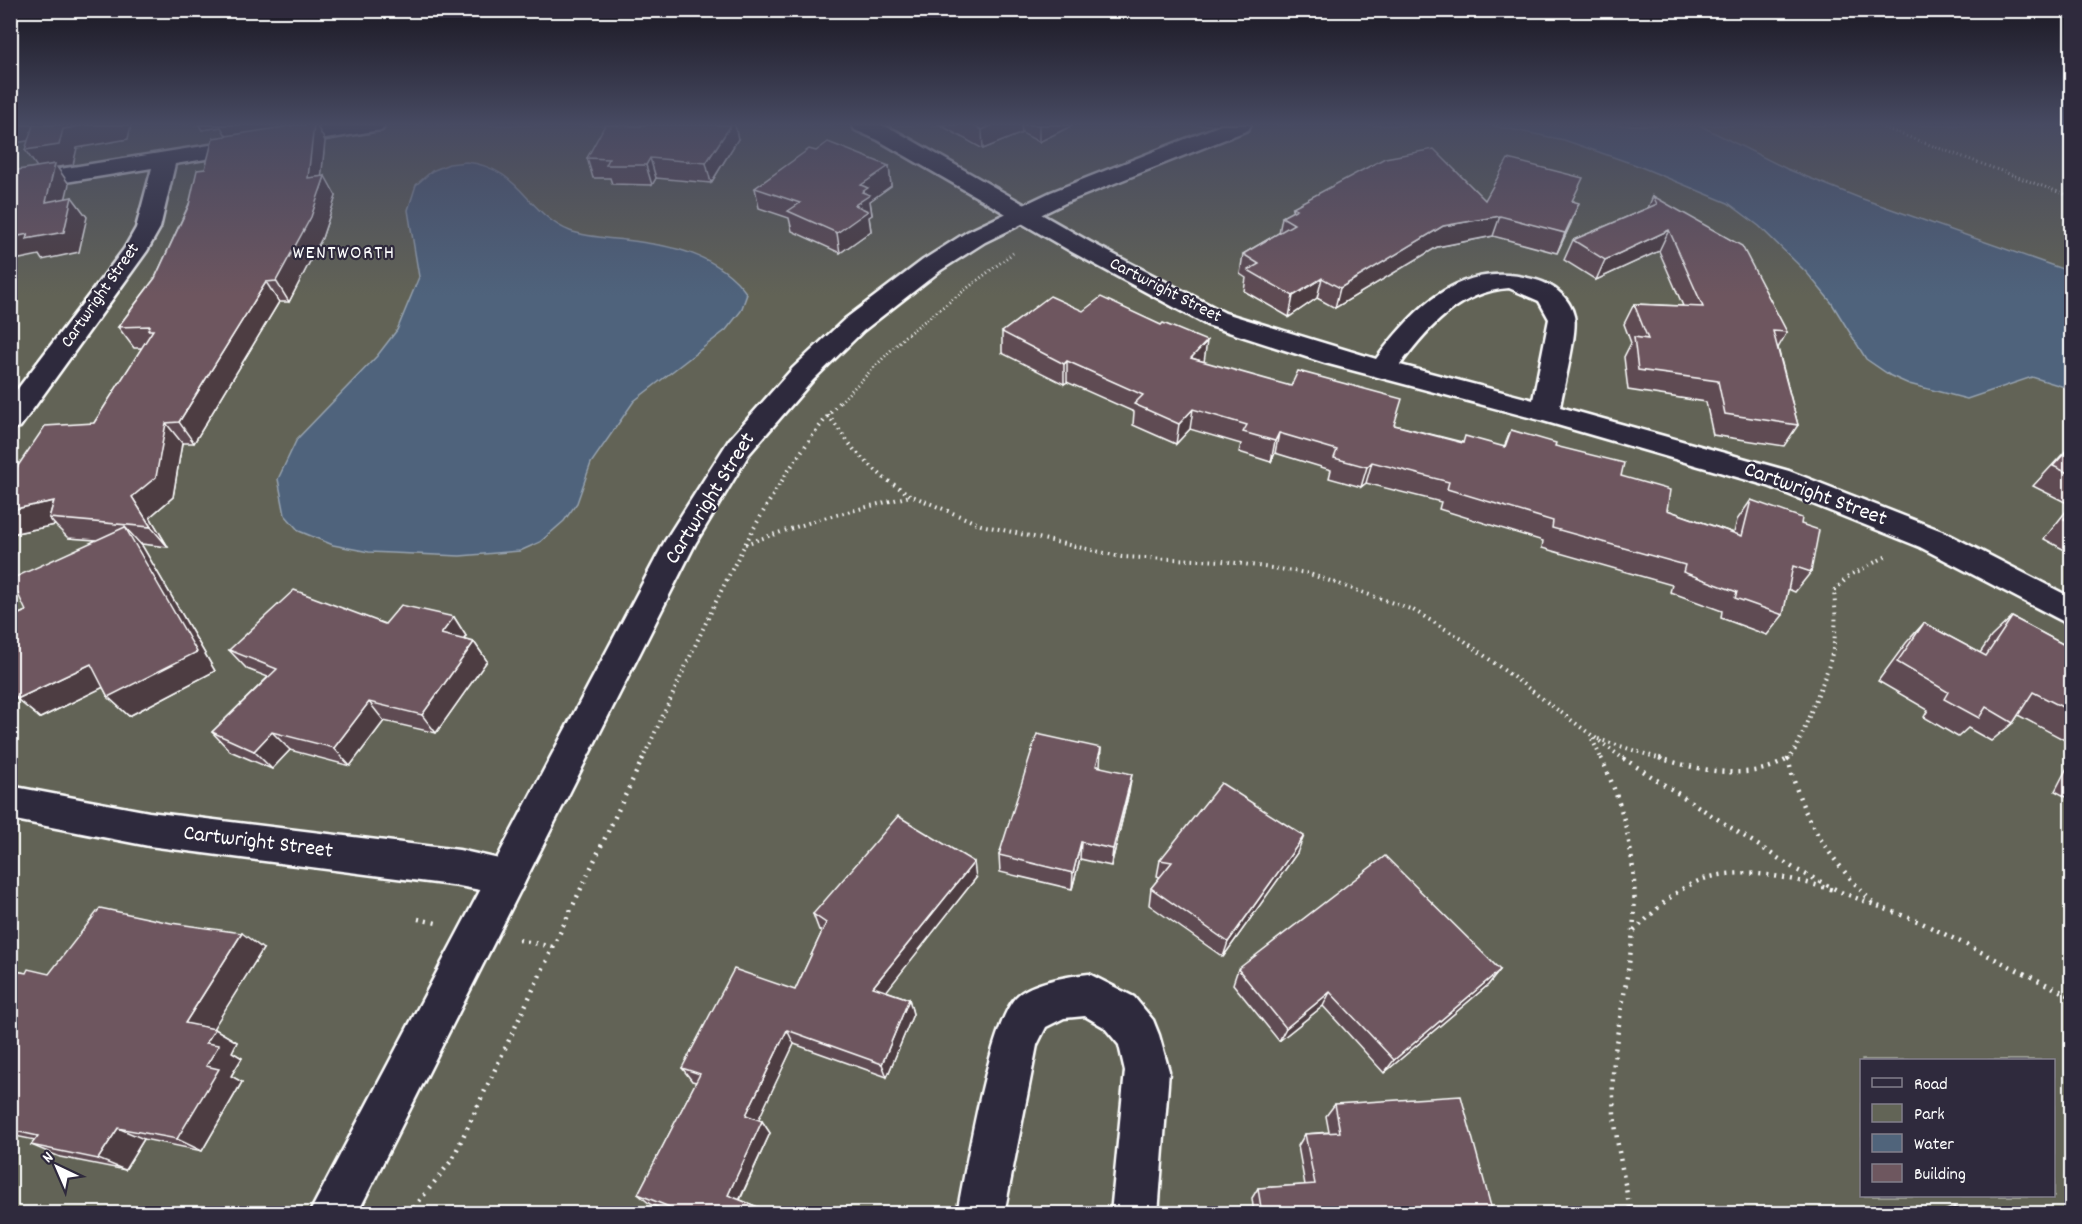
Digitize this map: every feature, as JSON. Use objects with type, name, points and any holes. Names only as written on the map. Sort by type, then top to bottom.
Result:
[{"type":"street","name":"Cartwright Street","points":[[10,420],[135,251],[148,228],[159,182]]},
{"type":"street","name":"Cartwright Street","points":[[969,182],[1081,247],[1216,319],[1335,357],[1545,412],[1778,478],[1912,531],[2072,613]]},
{"type":"street","name":"Cartwright Street","points":[[332,1214],[681,541],[739,447],[803,374],[854,325],[932,265],[976,237],[1024,213],[1100,182]]},
{"type":"street","points":[[1383,369],[1406,337],[1426,316],[1473,286],[1495,278],[1525,283],[1548,294],[1558,305],[1562,320],[1545,412]]},
{"type":"street","name":"Cartwright Street","points":[[10,802],[149,829],[437,865],[507,877]]},
{"type":"street","points":[[980,1214],[1016,1041],[1031,1012],[1061,997],[1089,995],[1119,1012],[1138,1035],[1147,1071],[1134,1214]]},
{"type":"path","points":[[2031,182],[2072,197]]},
{"type":"path","points":[[410,1214],[452,1160],[745,544],[786,475],[828,415],[892,348],[940,307],[1003,264],[1016,250]]},
{"type":"path","points":[[828,415],[855,451],[884,478],[910,495],[981,525],[1052,543],[1122,557],[1222,561],[1307,573],[1413,610],[1462,639],[1542,696],[1592,737],[1730,829],[1795,869],[1842,893]]},
{"type":"path","points":[[745,544],[820,519],[910,495]]},
{"type":"path","points":[[1874,903],[1832,861],[1814,836],[1800,808],[1788,758],[1834,661],[1838,634],[1834,591],[1849,576],[1901,548],[1912,531]]},
{"type":"path","points":[[1592,737],[1660,760],[1697,768],[1735,771],[1767,768],[1788,758]]},
{"type":"path","points":[[1592,737],[1616,787],[1633,851],[1635,887],[1633,932],[1616,1034],[1613,1079],[1630,1214]]},
{"type":"path","points":[[1633,932],[1686,887],[1712,876],[1789,878],[1874,903],[1920,922],[2072,997]]},
{"type":"green space","points":[[10,182],[2071,182],[2071,1213],[11,1213]]},
{"type":"water","points":[[419,182],[511,182],[543,214],[570,231],[590,236],[659,245],[692,254],[722,269],[736,280],[747,294],[741,311],[726,330],[634,401],[591,463],[577,503],[564,521],[540,542],[520,551],[460,556],[369,552],[333,545],[299,531],[285,515],[278,479],[297,439],[377,356],[397,330],[419,277],[408,210],[416,185]]},
{"type":"water","points":[[1677,182],[1820,182],[2071,272],[2071,389],[2032,377],[1967,399],[1909,384],[1891,376],[1866,359],[1831,302],[1807,273],[1759,226],[1728,203]]},
{"type":"building","points":[[14,182],[51,182],[46,202],[72,197],[64,232],[26,239],[28,234],[10,238],[10,189]]},
{"type":"building","points":[[194,182],[323,182],[311,217],[276,281],[266,282],[179,422],[166,423],[156,477],[132,497],[151,527],[49,518],[54,501],[10,510],[10,474],[13,473],[45,426],[94,423],[153,330],[148,330],[150,326],[118,327],[155,278],[189,205]]},
{"type":"building","points":[[763,182],[865,182],[861,185],[868,188],[862,192],[870,195],[855,205],[868,211],[837,233],[788,211],[800,203],[755,188]]},
{"type":"building","points":[[1340,182],[1467,182],[1485,200],[1495,182],[1581,182],[1572,201],[1579,203],[1565,233],[1500,216],[1443,226],[1340,288],[1322,278],[1293,296],[1248,270],[1259,264],[1243,254],[1294,224],[1282,217],[1297,209],[1293,207]]},
{"type":"building","points":[[1653,196],[1742,246],[1787,332],[1773,331],[1798,425],[1725,414],[1718,381],[1638,370],[1634,337],[1648,339],[1634,304],[1703,307],[1669,230],[1605,260],[1573,240],[1657,204]]},
{"type":"building","points":[[1050,296],[1083,311],[1101,297],[1161,325],[1163,323],[1207,341],[1191,358],[1291,386],[1298,371],[1402,399],[1394,425],[1463,443],[1465,436],[1505,447],[1511,430],[1556,443],[1555,446],[1624,463],[1621,476],[1670,490],[1667,510],[1742,536],[1751,500],[1802,518],[1801,524],[1819,530],[1811,572],[1793,566],[1783,615],[1735,598],[1737,592],[1683,572],[1685,565],[1552,528],[1553,521],[1447,489],[1449,482],[1372,462],[1367,467],[1334,458],[1337,450],[1279,433],[1275,441],[1243,432],[1247,425],[1193,409],[1179,424],[1134,404],[1143,395],[1067,361],[1064,364],[1002,332]]},
{"type":"building","points":[[2072,445],[2072,475],[2053,466]]},
{"type":"building","points":[[2072,510],[2072,523],[2064,519]]},
{"type":"building","points":[[125,527],[197,652],[108,697],[91,664],[17,699],[10,683],[10,618],[26,611],[11,579]]},
{"type":"building","points":[[294,590],[385,624],[401,605],[454,617],[441,634],[474,642],[422,715],[369,702],[334,748],[272,732],[254,751],[212,732],[277,669],[229,650]]},
{"type":"building","points":[[2012,617],[2072,649],[2072,712],[2033,692],[2013,723],[1986,707],[1979,718],[1944,699],[1948,692],[1897,662],[1924,623],[1986,656]]},
{"type":"building","points":[[1037,734],[1101,748],[1096,766],[1132,774],[1113,849],[1081,842],[1073,873],[999,855]]},
{"type":"building","points":[[1221,783],[1304,836],[1228,942],[1151,888],[1172,862],[1160,860]]},
{"type":"building","points":[[898,816],[974,862],[873,987],[909,999],[882,1064],[787,1030],[746,1115],[762,1121],[728,1195],[775,1214],[686,1214],[638,1194],[700,1074],[682,1068],[734,969],[795,990],[826,923],[813,914]]},
{"type":"building","points":[[1385,856],[1500,970],[1394,1060],[1330,992],[1286,1028],[1238,969]]},
{"type":"building","points":[[100,908],[171,923],[242,933],[185,1023],[215,1029],[206,1043],[219,1045],[206,1066],[219,1069],[177,1139],[118,1128],[98,1159],[31,1145],[38,1136],[10,1130],[10,970],[26,973],[28,969],[49,974]]},
{"type":"building","points":[[1461,1096],[1493,1214],[1262,1214],[1258,1188],[1315,1184],[1305,1134],[1340,1132],[1335,1104]]},
{"type":"building","points":[[1954,1207],[1977,1214],[1955,1214]]},
{"type":"district","name":"WENTWORTH","points":[[344,254]]}]
